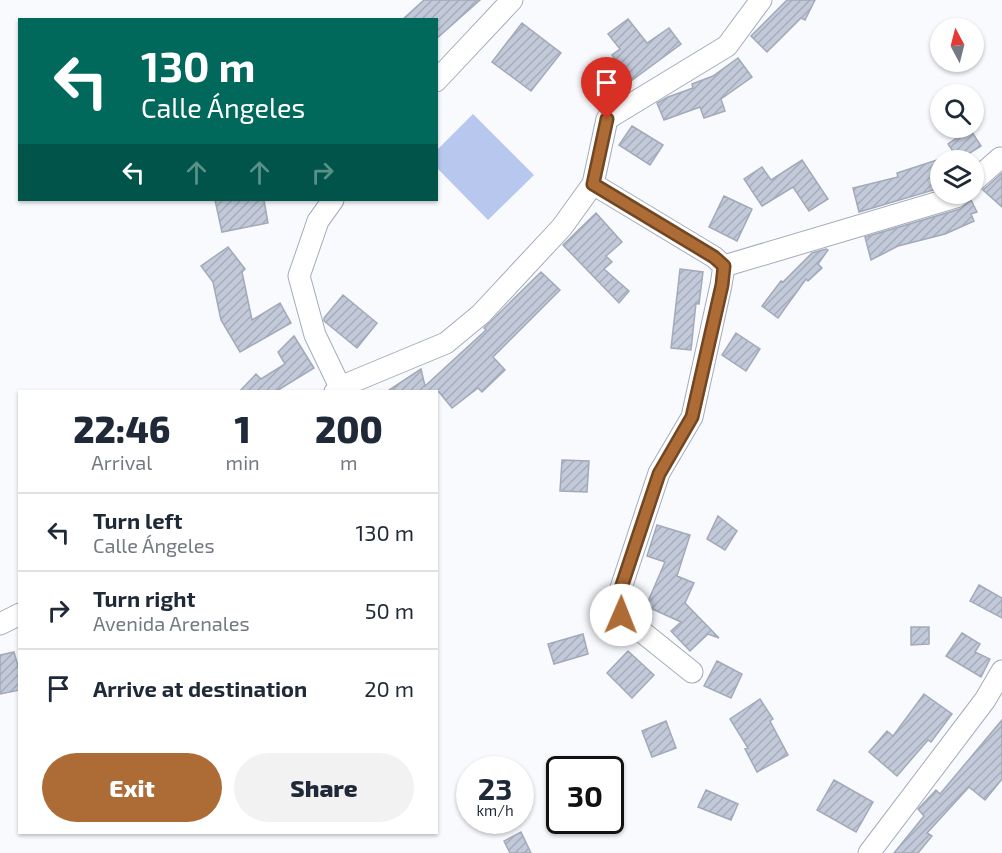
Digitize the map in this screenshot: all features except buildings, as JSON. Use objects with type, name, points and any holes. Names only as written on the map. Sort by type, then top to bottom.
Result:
[{"type":"street","points":[[438,79],[512,0]]},
{"type":"street","points":[[332,201],[318,221],[299,276],[315,334],[338,389],[446,343],[481,314],[562,227],[593,184],[607,119],[727,46],[761,0]]},
{"type":"street","points":[[984,172],[1000,158]]},
{"type":"street","points":[[593,184],[714,257],[724,266]]},
{"type":"street","points":[[724,266],[932,204]]},
{"type":"street","points":[[692,672],[621,615],[617,600],[659,474],[692,417],[722,285],[724,266]]},
{"type":"street","points":[[0,624],[18,615]]},
{"type":"street","points":[[869,853],[985,700],[1002,670]]},
{"type":"shaded area","points":[[473,114],[534,175],[488,220],[438,169],[438,149]]},
{"type":"route","points":[[607,119],[593,184],[714,257],[724,266],[722,285],[692,417],[659,474],[617,600],[621,615]]}]
